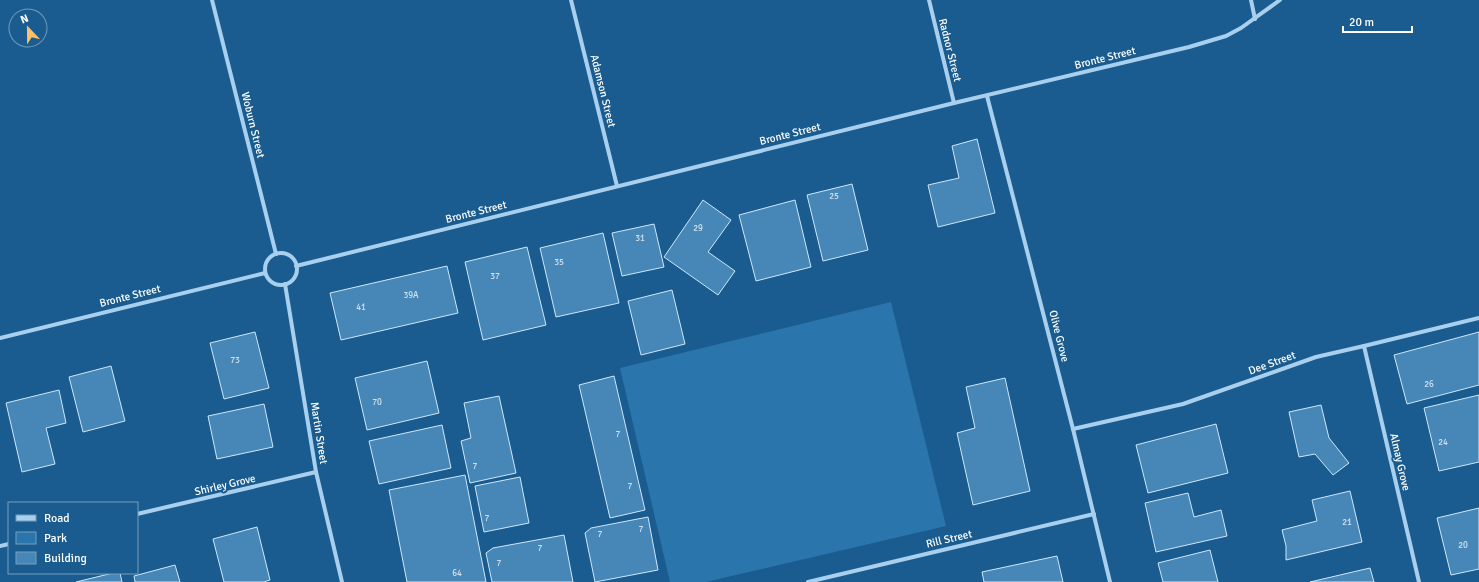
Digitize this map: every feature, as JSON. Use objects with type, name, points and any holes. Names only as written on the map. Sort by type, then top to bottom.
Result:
[{"type":"street","name":"Woburn Street","points":[[212,0],[276,254]]},
{"type":"street","name":"Adamson Street","points":[[571,0],[617,186]]},
{"type":"street","name":"Radnor Street","points":[[929,0],[954,103]]},
{"type":"street","points":[[1251,0],[1255,18]]},
{"type":"street","name":"Bronte Street","points":[[296,266],[1212,40],[1241,28],[1280,0]]},
{"type":"street","name":"Olive Grove","points":[[987,96],[1073,429],[1110,582]]},
{"type":"street","points":[[281,253],[291,257],[296,266],[296,275],[285,284],[280,285],[270,282],[265,272],[266,263],[276,254],[281,253]]},
{"type":"street","name":"Bronte Street","points":[[0,338],[265,272]]},
{"type":"street","name":"Martin Street","points":[[285,284],[316,472],[342,582]]},
{"type":"street","name":"Dee Street","points":[[1073,429],[1183,404],[1316,356],[1479,318]]},
{"type":"street","name":"Almay Grove","points":[[1364,346],[1420,582]]},
{"type":"street","name":"Shirley Grove","points":[[138,514],[316,472]]},
{"type":"street","name":"Rill Street","points":[[808,582],[1094,514]]},
{"type":"green space","points":[[891,302],[946,526],[706,582],[670,582],[620,368]]},
{"type":"building","points":[[977,139],[995,213],[938,227],[928,185],[959,178],[952,146]]},
{"type":"building","points":[[852,184],[868,250],[823,261],[807,195]]},
{"type":"building","points":[[703,200],[731,220],[708,252],[735,271],[718,295],[664,257]]},
{"type":"building","points":[[795,200],[811,267],[756,281],[739,215]]},
{"type":"building","points":[[654,224],[664,267],[622,276],[612,233]]},
{"type":"building","points":[[603,233],[619,303],[556,317],[540,248]]},
{"type":"building","points":[[527,247],[546,325],[483,340],[465,262]]},
{"type":"building","points":[[447,266],[458,313],[341,340],[330,293]]},
{"type":"building","points":[[672,290],[685,344],[641,355],[628,301]]},
{"type":"building","points":[[255,332],[269,388],[224,399],[210,343]]},
{"type":"building","points":[[1479,332],[1479,385],[1407,404],[1394,355]]},
{"type":"building","points":[[427,361],[439,413],[367,430],[355,378]]},
{"type":"building","points":[[111,366],[125,421],[83,432],[69,377]]},
{"type":"building","points":[[614,376],[645,510],[610,518],[579,385]]},
{"type":"building","points":[[1005,378],[1030,491],[973,505],[957,433],[975,428],[966,387]]},
{"type":"building","points":[[59,390],[66,423],[46,428],[55,464],[22,472],[6,403]]},
{"type":"building","points":[[1479,395],[1479,462],[1439,471],[1424,408]]},
{"type":"building","points":[[499,396],[516,473],[470,483],[461,441],[471,438],[464,403]]},
{"type":"building","points":[[264,404],[273,447],[217,459],[208,416]]},
{"type":"building","points":[[1321,405],[1329,438],[1349,463],[1333,475],[1315,454],[1299,457],[1289,412]]},
{"type":"building","points":[[1216,424],[1228,473],[1148,493],[1136,445]]},
{"type":"building","points":[[442,425],[451,468],[379,484],[369,441]]},
{"type":"building","points":[[465,475],[486,582],[407,582],[389,490]]},
{"type":"building","points":[[520,477],[529,523],[484,532],[475,486]]},
{"type":"building","points":[[1350,491],[1362,542],[1286,560],[1286,546],[1282,530],[1317,521],[1312,500]]},
{"type":"building","points":[[1188,493],[1194,517],[1221,510],[1227,536],[1156,552],[1145,503]]},
{"type":"building","points":[[1479,508],[1479,569],[1451,575],[1437,518]]},
{"type":"building","points":[[648,517],[658,570],[595,582],[585,533],[591,528]]},
{"type":"building","points":[[257,527],[270,580],[264,582],[224,582],[213,539]]},
{"type":"building","points":[[564,535],[573,582],[492,582],[486,553],[493,548]]},
{"type":"building","points":[[1210,550],[1218,582],[1163,582],[1158,563]]},
{"type":"building","points":[[1057,556],[1063,582],[984,582],[982,572]]},
{"type":"building","points":[[175,565],[180,582],[135,582],[134,576]]},
{"type":"building","points":[[1370,568],[1374,582],[1310,582]]},
{"type":"building","points":[[109,574],[120,574],[122,582],[76,582]]}]
